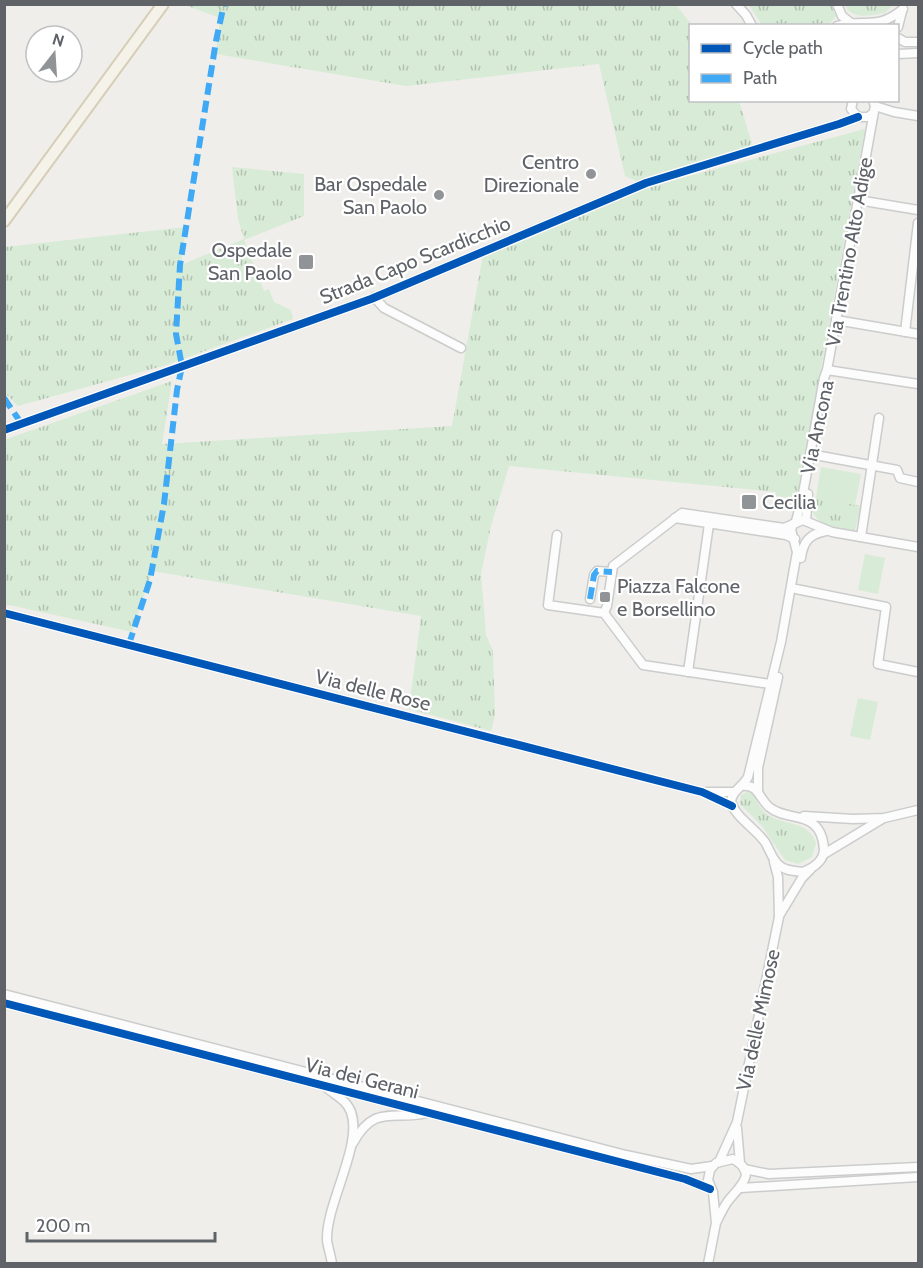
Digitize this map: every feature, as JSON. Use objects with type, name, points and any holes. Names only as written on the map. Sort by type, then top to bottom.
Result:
[{"type":"main road","points":[[4,210],[155,4]]},
{"type":"main road","points":[[4,221],[163,4]]},
{"type":"street","points":[[736,4],[751,24]]},
{"type":"street","points":[[837,4],[842,16],[851,23]]},
{"type":"street","points":[[844,24],[886,24],[903,7]]},
{"type":"street","points":[[898,24],[903,7]]},
{"type":"street","points":[[838,24],[842,16]]},
{"type":"street","points":[[899,39],[905,42],[918,42]]},
{"type":"street","points":[[899,54],[918,52]]},
{"type":"street","points":[[839,124],[852,103]]},
{"type":"street","name":"Via Trentino Alto Adige","points":[[852,103],[853,112],[861,117],[870,134]]},
{"type":"street","points":[[874,106],[918,116]]},
{"type":"street","name":"Via Trentino Alto Adige","points":[[827,370],[874,106]]},
{"type":"street","name":"Strada Capo Scardicchio","points":[[4,430],[374,297],[646,183],[861,117],[874,106]]},
{"type":"street","points":[[858,200],[918,210]]},
{"type":"street","points":[[905,332],[918,223]]},
{"type":"street","points":[[374,297],[384,308],[461,348]]},
{"type":"street","points":[[836,320],[918,334]]},
{"type":"street","points":[[827,370],[918,384]]},
{"type":"street","name":"Via Ancona","points":[[808,522],[807,500],[829,380],[827,370]]},
{"type":"street","name":"Via Ancona","points":[[795,522],[802,499],[827,370]]},
{"type":"street","points":[[861,537],[879,418]]},
{"type":"street","points":[[815,455],[897,470],[900,478],[918,482]]},
{"type":"street","points":[[603,613],[607,606],[613,566],[682,513],[784,528],[795,522],[808,522],[826,531],[918,547]]},
{"type":"street","points":[[675,519],[793,537],[802,541],[826,531]]},
{"type":"street","points":[[795,522],[791,530],[797,552],[780,642],[749,773],[731,798],[732,806],[756,831],[773,859],[781,867],[803,872],[811,869]]},
{"type":"street","points":[[808,522],[812,530],[802,549],[758,768],[758,791],[769,807],[797,816],[884,818],[918,810]]},
{"type":"street","points":[[688,672],[710,524]]},
{"type":"street","points":[[557,535],[548,605],[603,613],[643,665],[770,684]]},
{"type":"street","points":[[591,599],[594,575],[597,572],[612,572]]},
{"type":"street","points":[[796,588],[886,607],[878,664],[918,672]]},
{"type":"street","name":"Via delle Rose","points":[[4,613],[702,792],[732,806]]},
{"type":"street","name":"Via delle Rose","points":[[702,792],[751,786],[758,791]]},
{"type":"street","points":[[797,816],[810,822],[819,831],[824,854],[884,818]]},
{"type":"street","name":"Via delle Mimose","points":[[779,917],[802,878],[824,854]]},
{"type":"street","name":"Via delle Mimose","points":[[716,1164],[737,1122],[779,917],[778,877],[773,859]]},
{"type":"street","name":"Via dei Gerani","points":[[4,994],[636,1157],[691,1169],[716,1164]]},
{"type":"street","name":"Via dei Gerani","points":[[4,1003],[685,1179],[712,1190]]},
{"type":"street","points":[[322,1085],[345,1101],[352,1113],[353,1132],[350,1148],[330,1216],[327,1240],[332,1263]]},
{"type":"street","points":[[350,1148],[359,1133],[374,1119],[391,1114],[417,1115],[430,1112]]},
{"type":"street","name":"Via delle Mimose","points":[[737,1122],[742,1166]]},
{"type":"street","points":[[708,1263],[716,1222],[709,1174],[716,1164],[733,1159],[742,1166],[769,1174],[918,1167]]},
{"type":"street","points":[[716,1222],[745,1177],[742,1166]]},
{"type":"street","points":[[712,1190],[723,1196],[738,1191],[918,1177]]},
{"type":"green space","points":[[185,5],[676,5],[691,24],[689,24],[689,102],[739,102],[753,147],[637,181],[625,176],[599,64],[406,86],[216,54],[220,18]]},
{"type":"green space","points":[[749,5],[831,5],[836,16],[830,23],[822,24],[761,24]]},
{"type":"green space","points":[[845,5],[893,5],[885,13],[862,16],[848,10]]},
{"type":"green space","points":[[865,129],[797,499],[775,496],[776,492],[509,466],[491,526],[481,573],[486,635],[493,651],[495,716],[491,731],[409,709],[421,616],[152,571],[132,632],[5,604],[4,440],[172,381],[162,444],[452,426],[483,255],[652,186]]},
{"type":"green space","points":[[232,167],[304,174],[304,216],[244,240],[264,291],[269,289],[274,302],[291,310],[293,319],[166,365],[18,406],[5,393],[5,247],[186,227],[181,265],[244,239],[238,219]]},
{"type":"green space","points":[[821,467],[861,474],[855,505],[816,497]]},
{"type":"green space","points":[[816,497],[861,506],[855,530],[835,528],[818,520],[811,509]]},
{"type":"green space","points":[[865,554],[885,558],[878,594],[858,590]]},
{"type":"green space","points":[[858,698],[878,702],[870,740],[850,736]]},
{"type":"green space","points":[[747,792],[753,794],[761,807],[773,818],[808,830],[816,843],[812,857],[798,864],[785,860],[762,826],[740,804],[741,795]]},
{"type":"marked path","points":[[129,644],[150,580],[164,504],[177,390],[182,366],[176,334],[180,265],[224,4]]},
{"type":"marked path","points":[[4,398],[21,423]]},
{"type":"marked path","points":[[590,599],[594,575],[597,571],[612,572]]},
{"type":"cycle path","points":[[4,430],[371,299],[646,183],[858,117]]},
{"type":"cycle path","points":[[4,613],[702,792],[732,806]]},
{"type":"cycle path","points":[[4,1003],[685,1179],[710,1189]]},
{"type":"place","name":"Centro Direzionale","points":[[591,174]]},
{"type":"place","name":"Bar Ospedale San Paolo","points":[[439,195]]},
{"type":"place","name":"Ospedale San Paolo","points":[[306,262]]},
{"type":"place","name":"Cecilia","points":[[749,502]]},
{"type":"place","name":"Piazza Falcone e Borsellino","points":[[605,597]]}]
